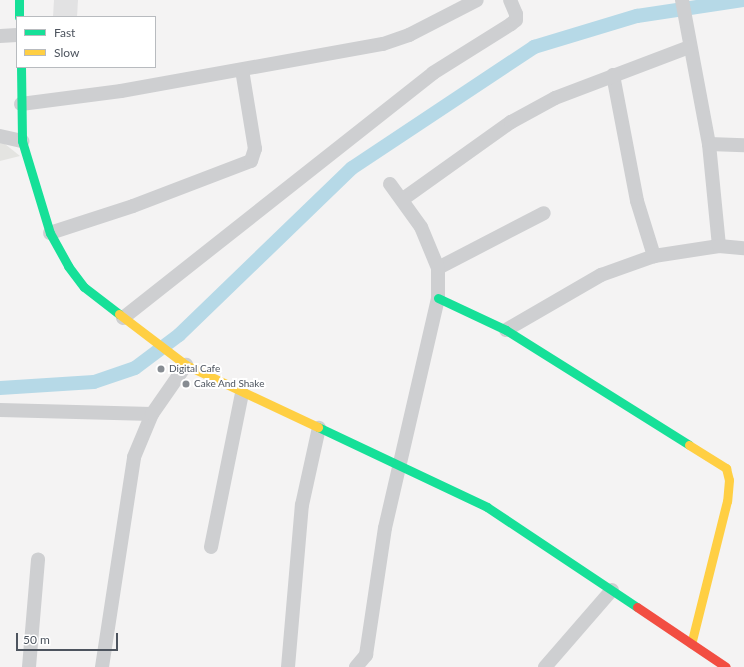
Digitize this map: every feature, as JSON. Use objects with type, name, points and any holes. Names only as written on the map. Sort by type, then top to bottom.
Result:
[{"type":"street","points":[[19,0],[20,16]]},
{"type":"street","points":[[21,104],[121,91],[383,44],[409,35],[477,0]]},
{"type":"street","points":[[123,318],[433,73],[516,20],[516,14],[510,0]]},
{"type":"street","points":[[683,6],[689,47],[709,144],[719,246]]},
{"type":"street","points":[[0,36],[16,35]]},
{"type":"street","points":[[403,199],[511,122],[555,98],[689,47]]},
{"type":"street","points":[[21,68],[22,142],[50,233],[68,266],[84,287],[186,365],[242,393],[487,506],[726,667]]},
{"type":"street","points":[[50,233],[133,206],[251,161],[255,149],[242,70]]},
{"type":"street","points":[[613,76],[637,201],[654,256]]},
{"type":"street","points":[[0,136],[22,142]]},
{"type":"street","points":[[709,144],[744,145]]},
{"type":"street","points":[[356,667],[366,655],[385,528],[438,298],[438,268],[421,228],[403,199],[390,184]]},
{"type":"street","points":[[438,268],[544,212]]},
{"type":"street","points":[[506,330],[601,275],[654,256],[719,246],[744,248]]},
{"type":"street","points":[[438,298],[506,330],[726,468],[729,480],[727,501],[691,644]]},
{"type":"street","points":[[102,667],[128,485],[134,457],[152,414],[186,365]]},
{"type":"street","points":[[211,547],[242,393]]},
{"type":"street","points":[[0,410],[152,414]]},
{"type":"street","points":[[288,667],[302,505],[319,428]]},
{"type":"street","points":[[28,667],[38,559]]},
{"type":"street","points":[[545,667],[612,590]]},
{"type":"shaded area","points":[[54,0],[78,0],[77,16],[53,16]]},
{"type":"shaded area","points":[[0,140],[20,156],[0,161]]},
{"type":"waterway","points":[[0,388],[94,382],[135,368],[179,335],[352,168],[534,47],[637,16],[743,0]]},
{"type":"traffic: fast","points":[[19,0],[19,16]]},
{"type":"traffic: fast","points":[[21,68],[22,141],[50,233],[68,266],[84,287],[119,314]]},
{"type":"traffic: fast","points":[[438,298],[506,330],[689,445]]},
{"type":"traffic: fast","points":[[318,427],[487,507],[637,607]]},
{"type":"traffic: slow","points":[[119,314],[186,365],[318,427]]},
{"type":"traffic: slow","points":[[689,445],[726,468],[729,480],[727,501],[691,644]]},
{"type":"traffic: jam","points":[[637,607],[726,667]]},
{"type":"place","name":"Digital Cafe","points":[[161,369]]},
{"type":"place","name":"Cake And Shake","points":[[186,384]]}]
